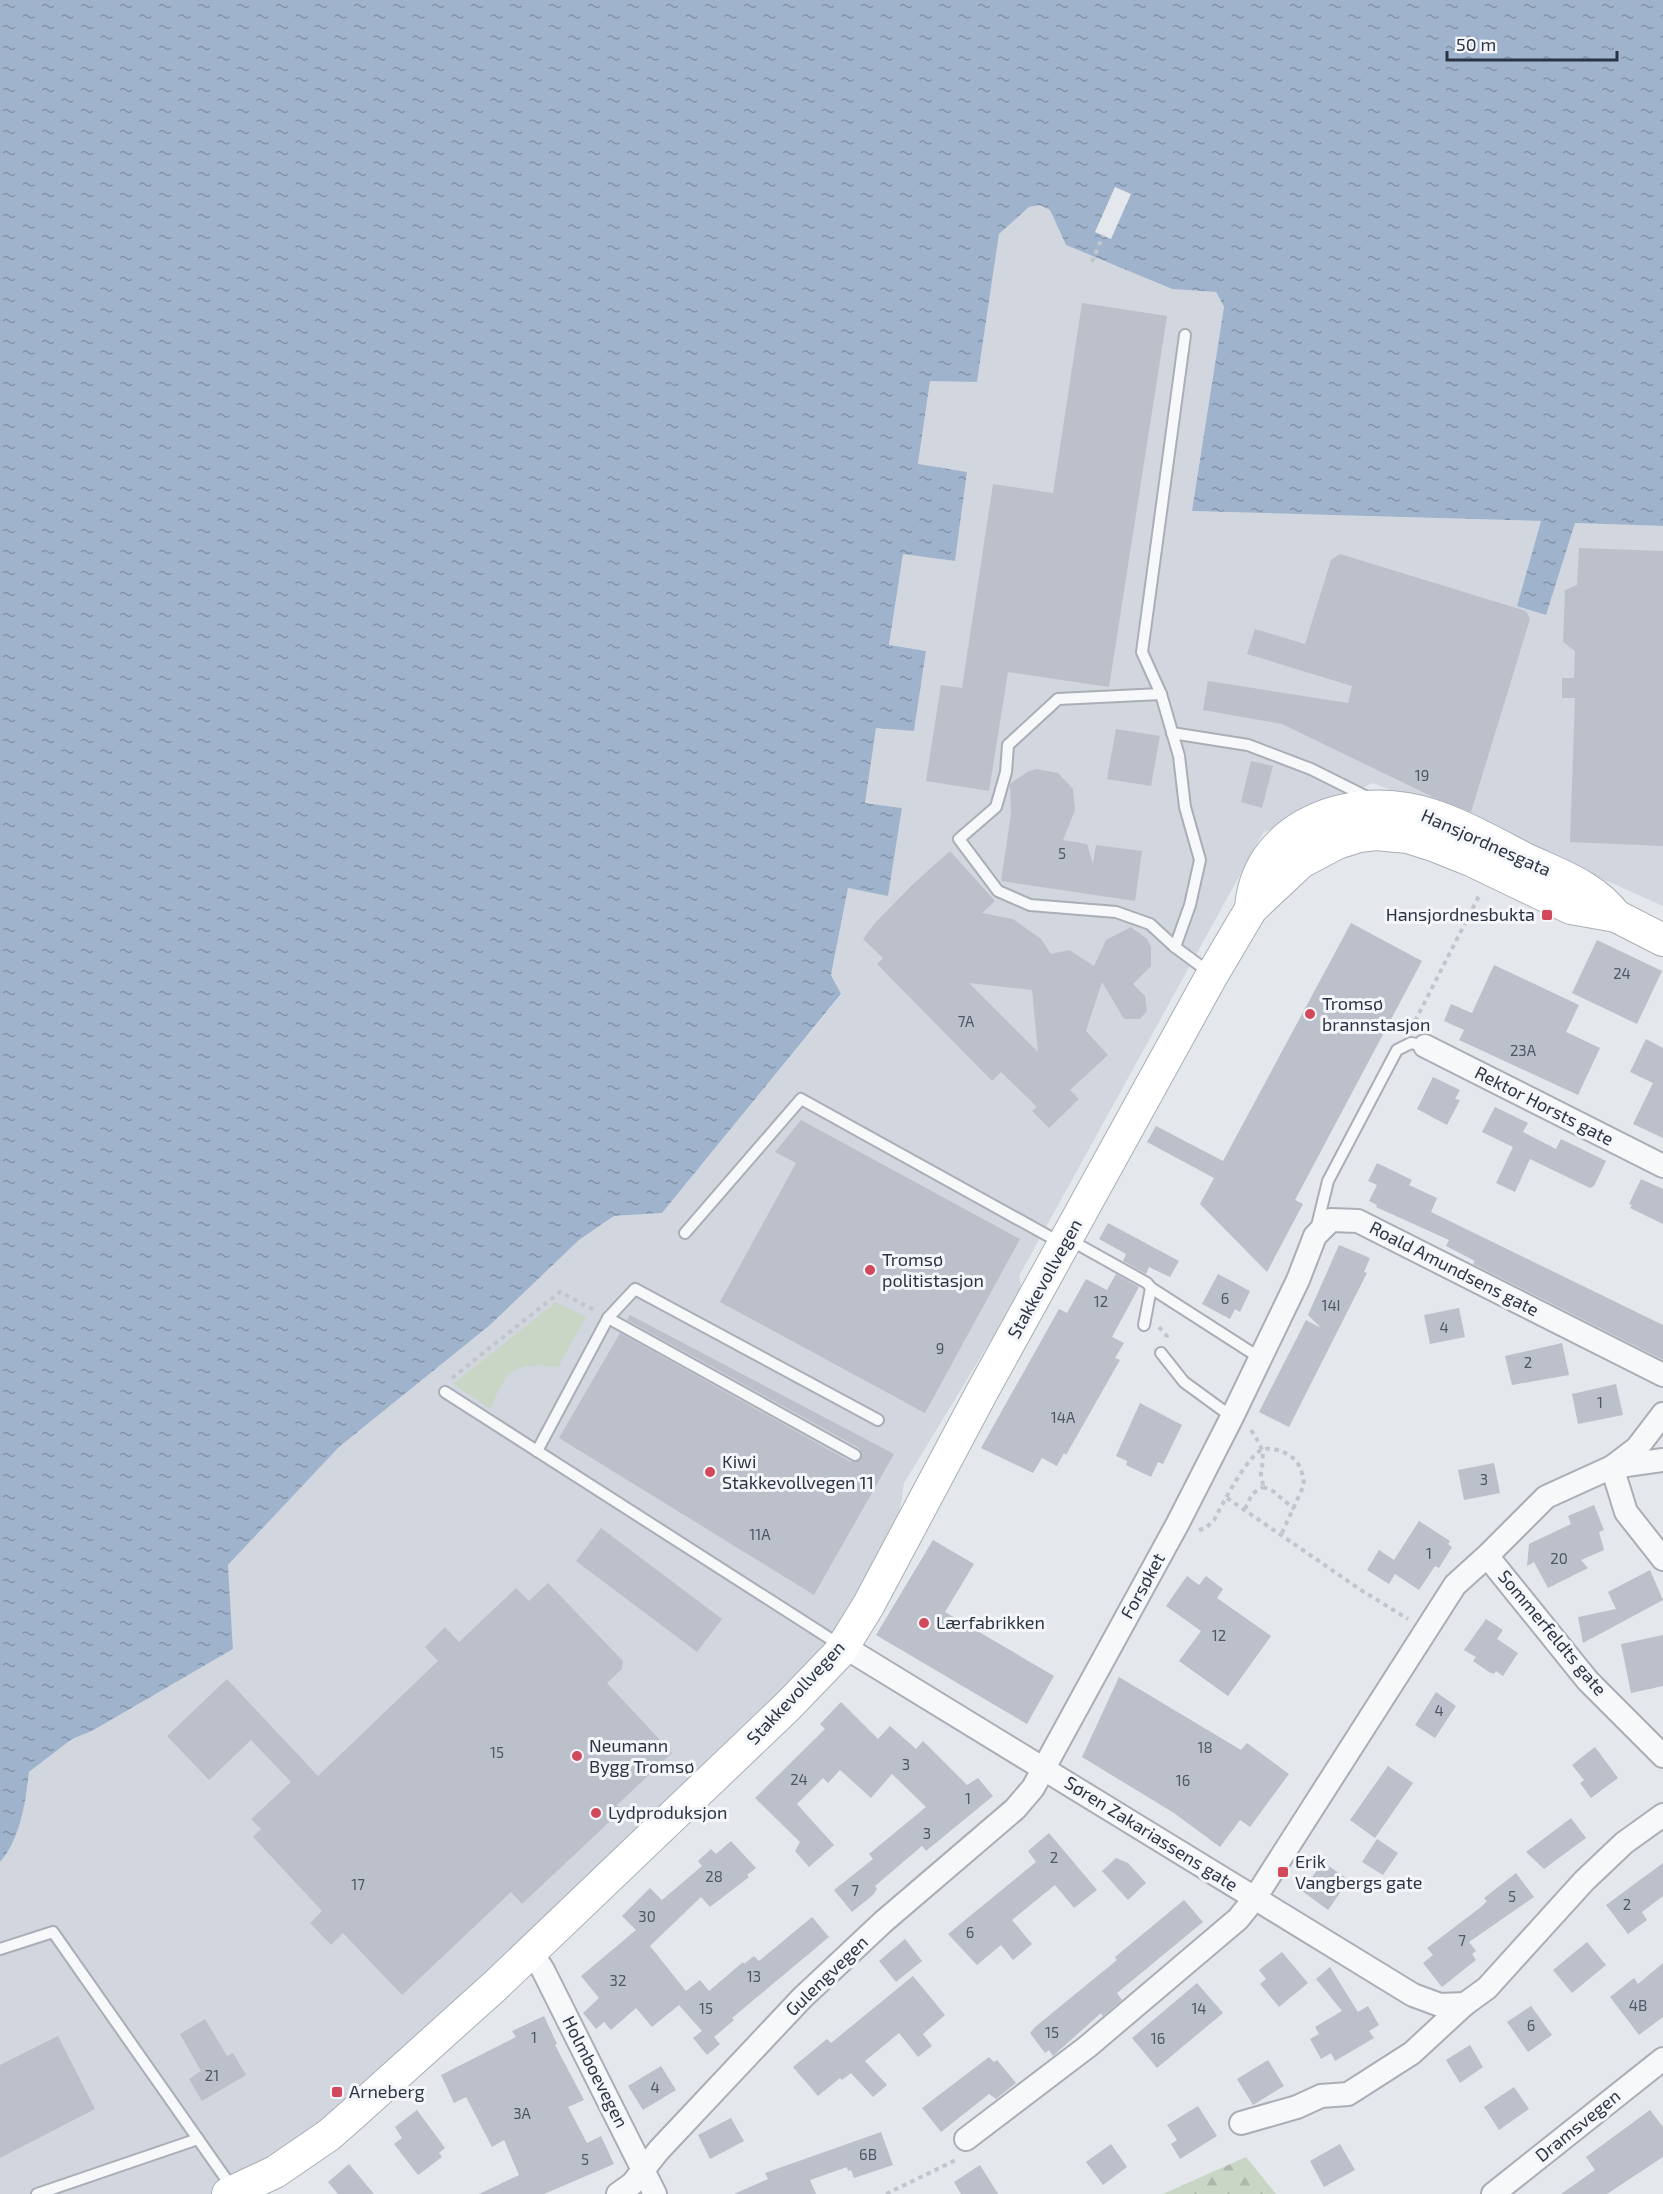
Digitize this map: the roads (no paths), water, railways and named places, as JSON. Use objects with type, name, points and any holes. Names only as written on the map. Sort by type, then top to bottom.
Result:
[{"type":"street","name":"Hansjordnesgata","points":[[1251,909],[1252,891],[1260,868],[1277,845],[1300,828],[1341,811],[1388,807],[1427,814],[1498,845],[1591,891],[1616,916]]},
{"type":"street","name":"Hansjordnesgata","points":[[1212,975],[1251,909],[1301,862],[1318,850],[1359,836],[1393,834],[1433,845],[1473,861],[1571,908],[1616,916],[1663,940]]},
{"type":"street","name":"Stakkevollvegen","points":[[231,2193],[275,2172],[329,2135],[531,1952],[788,1706],[843,1646],[868,1606],[1212,975]]},
{"type":"street","name":"Rektor Horsts gate","points":[[1414,1045],[1663,1166]]},
{"type":"street","name":"Roald Amundsens gate","points":[[1315,1236],[1331,1220],[1358,1221],[1663,1375]]},
{"type":"street","points":[[1240,1417],[1260,1358],[1298,1280],[1315,1236]]},
{"type":"street","points":[[1663,1414],[1637,1448],[1612,1467],[1626,1512],[1663,1559]]},
{"type":"street","name":"Forsøket","points":[[1042,1767],[1240,1417]]},
{"type":"street","name":"Sommerfeldts gate","points":[[1662,1752],[1588,1681],[1486,1556],[1546,1497],[1612,1467],[1663,1460]]},
{"type":"street","points":[[964,2148],[1238,1919],[1255,1898],[1455,1585],[1486,1556]]},
{"type":"street","name":"Søren Zakariassens gate","points":[[843,1646],[1413,1995],[1440,2005],[1465,2004]]},
{"type":"street","name":"Gulengvegen","points":[[618,2194],[644,2170],[659,2150],[802,1998],[883,1922],[1015,1809],[1033,1788],[1042,1767]]},
{"type":"street","points":[[1241,2123],[1297,2107],[1321,2096],[1348,2094],[1412,2053],[1465,2004],[1487,1988],[1584,1881],[1624,1843],[1663,1815]]},
{"type":"street","name":"Holmboevegen","points":[[531,1952],[543,1970],[655,2194]]},
{"type":"street","name":"Dramsvegen","points":[[1493,2194],[1663,2059]]},
{"type":"lane","points":[[1175,947],[1190,905],[1200,860],[1185,807],[1179,756],[1161,694],[1142,652],[1185,335]]},
{"type":"lane","points":[[1161,694],[1058,699],[1008,745],[1006,772],[996,807],[959,839],[998,891],[1030,905],[1116,912],[1150,924],[1175,947],[1212,975]]},
{"type":"lane","points":[[1172,733],[1248,744],[1311,769],[1388,807]]},
{"type":"lane","points":[[1315,1236],[1328,1181],[1397,1050],[1414,1045]]},
{"type":"lane","points":[[685,1233],[801,1099],[1148,1283],[1151,1288],[1260,1358]]},
{"type":"lane","points":[[1144,1325],[1151,1288]]},
{"type":"lane","points":[[537,1451],[608,1318],[635,1289],[878,1420]]},
{"type":"lane","points":[[608,1318],[855,1455]]},
{"type":"lane","points":[[1161,1353],[1184,1382],[1240,1417]]},
{"type":"lane","points":[[445,1392],[843,1646]]},
{"type":"lane","points":[[0,1949],[53,1932],[198,2139],[231,2193]]},
{"type":"lane","points":[[37,2194],[198,2139]]},
{"type":"water","points":[[0,0],[1663,0],[1663,526],[1575,523],[1546,615],[1517,606],[1541,521],[1192,511],[1224,307],[1216,292],[1172,289],[1066,245],[1050,210],[1040,205],[1029,207],[999,234],[977,382],[930,381],[918,464],[967,472],[955,561],[903,554],[889,645],[926,651],[914,731],[876,728],[865,803],[902,808],[888,896],[848,888],[831,975],[841,994],[662,1213],[614,1216],[579,1240],[490,1325],[339,1447],[228,1565],[233,1649],[92,1731],[72,1739],[29,1772],[24,1807],[17,1832],[13,1843],[0,1862]]},
{"type":"place","name":"Hansjordnesbukta","points":[[1547,915]]},
{"type":"place","name":"Tromsø brannstasjon","points":[[1310,1014]]},
{"type":"place","name":"Tromsø politistasjon","points":[[870,1270]]},
{"type":"place","name":"Kiwi Stakkevollvegen 11","points":[[710,1472]]},
{"type":"place","name":"Lærfabrikken","points":[[924,1623]]},
{"type":"place","name":"Neumann Bygg Tromsø","points":[[577,1756]]},
{"type":"place","name":"Lydproduksjon","points":[[596,1813]]},
{"type":"place","name":"Erik Vangbergs gate","points":[[1283,1872]]},
{"type":"place","name":"Arneberg","points":[[337,2092]]}]
